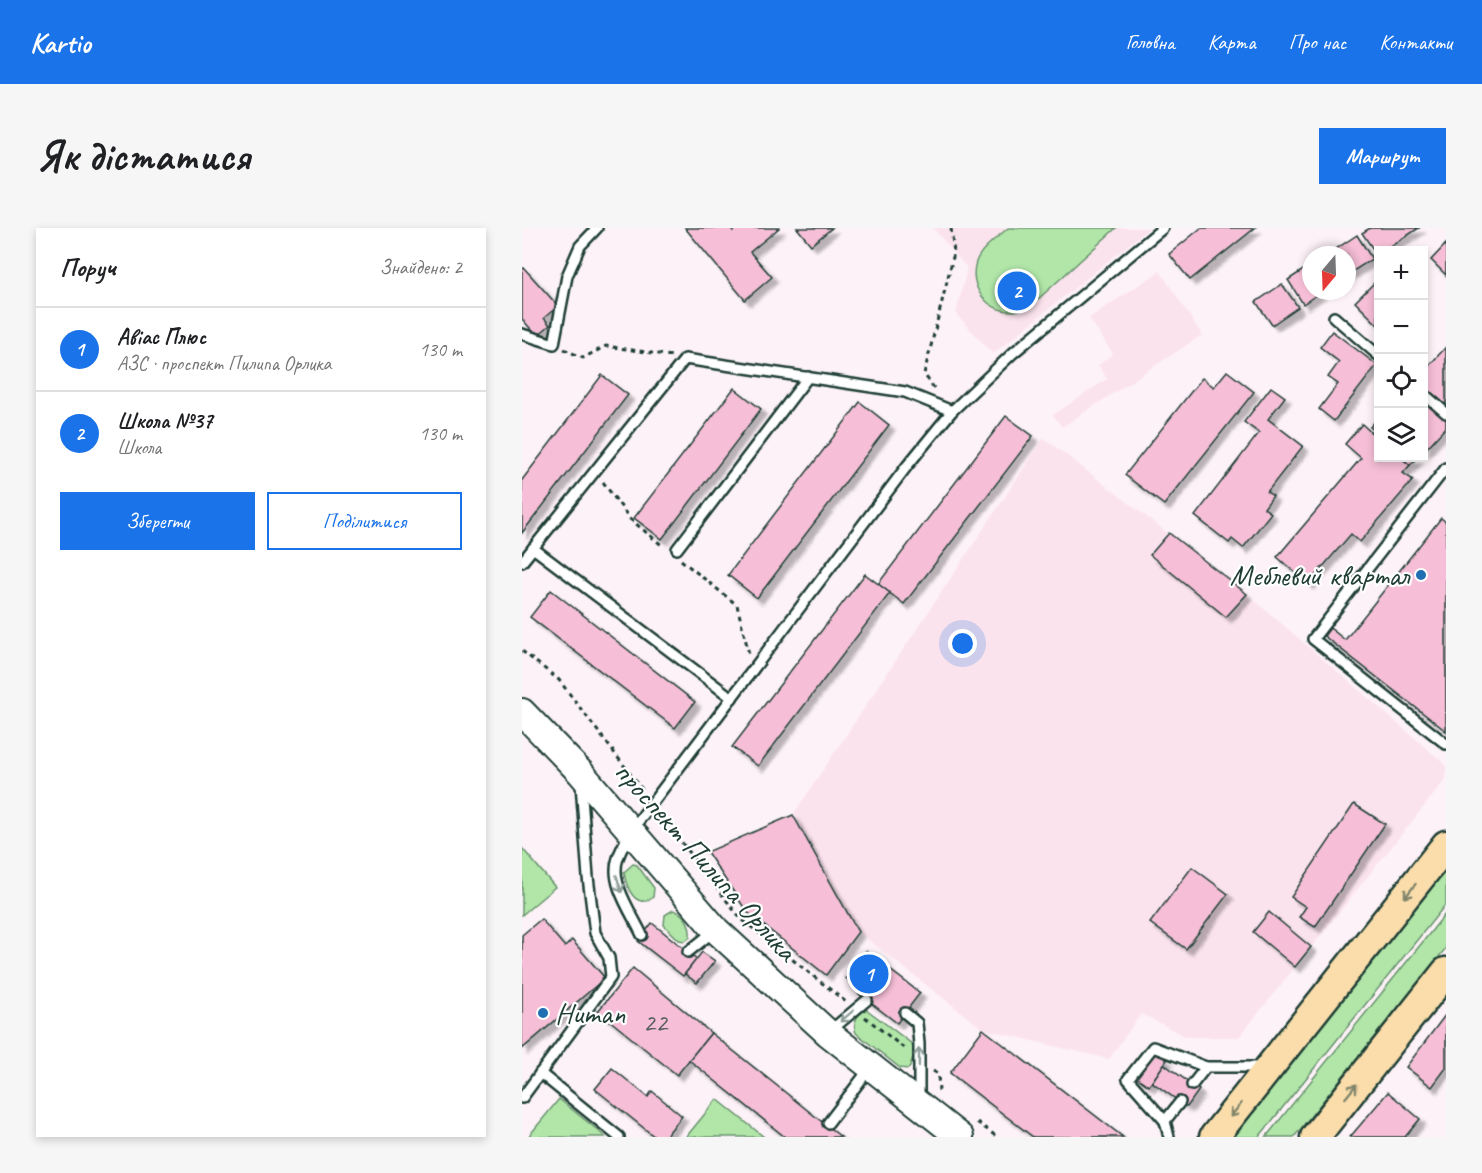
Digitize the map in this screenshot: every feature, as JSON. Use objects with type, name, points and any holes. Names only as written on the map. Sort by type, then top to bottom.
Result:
[{"type":"main road","name":"проспект Пилипа Орлика","points":[[522,712],[580,772],[716,930],[828,1033],[870,1068],[920,1106],[966,1127]]},
{"type":"main road","points":[[1214,1137],[1446,845]]},
{"type":"main road","points":[[1315,1137],[1446,972]]},
{"type":"lane","points":[[522,334],[554,344],[567,276],[580,246],[597,228]]},
{"type":"lane","points":[[642,935],[619,887],[617,877],[618,859],[630,831],[952,411],[1013,353],[1155,231],[1163,228]]},
{"type":"lane","points":[[1334,317],[1377,354]]},
{"type":"lane","points":[[522,562],[685,359],[905,392],[952,411]]},
{"type":"lane","points":[[674,552],[808,377]]},
{"type":"lane","points":[[1428,397],[1446,413]]},
{"type":"lane","points":[[1446,468],[1313,639],[1446,744]]},
{"type":"lane","points":[[533,548],[732,698]]},
{"type":"lane","points":[[522,1098],[611,977],[609,958],[596,933],[588,877],[580,772]]},
{"type":"lane","points":[[688,952],[716,930]]},
{"type":"lane","points":[[828,1033],[867,1000]]},
{"type":"lane","points":[[905,1013],[917,1023],[920,1106]]},
{"type":"lane","points":[[1169,1137],[1165,1121],[1128,1079],[1153,1047],[1206,1067],[1271,1066]]},
{"type":"lane","points":[[1192,1085],[1206,1067]]},
{"type":"lane","points":[[828,1123],[870,1068]]},
{"type":"lane","points":[[540,1073],[619,1137]]},
{"type":"lane","points":[[1165,1121],[1180,1102]]},
{"type":"path","points":[[951,228],[954,253],[924,374],[952,411]]},
{"type":"path","points":[[554,344],[583,358],[606,346],[685,359]]},
{"type":"path","points":[[595,471],[630,519],[674,552],[737,605],[752,670]]},
{"type":"path","points":[[522,651],[559,680],[740,918],[938,1074],[937,1091],[946,1097]]},
{"type":"path","points":[[966,1127],[997,1137]]},
{"type":"shaded area","points":[[933,228],[1149,228],[993,354],[956,314],[967,268]]},
{"type":"shaded area","points":[[1160,271],[1202,335],[1062,427],[1053,415],[1107,379],[1098,365],[1113,354],[1089,318]]},
{"type":"shaded area","points":[[1044,438],[1247,594],[1446,765],[1446,779],[1239,1037],[1187,1037],[1141,1014],[1109,1059],[983,1029],[858,932],[793,815]]},
{"type":"green space","points":[[1008,228],[1116,228],[1034,303],[1021,310],[1012,311],[995,307],[982,296],[977,288],[974,271],[982,252]]},
{"type":"green space","points":[[522,848],[555,887],[522,915]]},
{"type":"green space","points":[[633,864],[637,865],[654,888],[653,897],[647,901],[636,899],[629,890],[624,872]]},
{"type":"green space","points":[[1446,865],[1446,904],[1259,1137],[1229,1137]]},
{"type":"green space","points":[[673,910],[681,914],[688,924],[690,937],[685,941],[679,940],[664,925],[665,915]]},
{"type":"green space","points":[[1446,913],[1446,948],[1294,1137],[1266,1137]]},
{"type":"green space","points":[[866,1009],[912,1044],[914,1053],[908,1069],[900,1068],[856,1033],[856,1019]]},
{"type":"green space","points":[[559,1099],[600,1132],[605,1137],[528,1137]]},
{"type":"green space","points":[[717,1099],[764,1137],[686,1137]]},
{"type":"building","points":[[685,228],[731,228],[733,231],[736,228],[779,228],[750,252],[772,277],[745,300]]},
{"type":"building","points":[[797,228],[832,228],[811,245]]},
{"type":"building","points":[[1201,228],[1255,228],[1190,280],[1169,254]]},
{"type":"building","points":[[1370,228],[1419,228],[1391,246],[1374,246],[1374,251],[1362,233]]},
{"type":"building","points":[[1357,235],[1372,259],[1356,269],[1356,246],[1340,246]]},
{"type":"building","points":[[1446,244],[1446,275],[1431,260]]},
{"type":"building","points":[[524,268],[558,306],[544,318],[550,325],[537,336],[522,319],[522,269]]},
{"type":"building","points":[[1302,271],[1302,300],[1309,300],[1303,304],[1288,280]]},
{"type":"building","points":[[1374,283],[1374,321],[1355,302]]},
{"type":"building","points":[[1282,284],[1298,307],[1272,325],[1256,302]]},
{"type":"building","points":[[1332,331],[1374,363],[1374,369],[1334,421],[1319,409],[1338,384],[1328,377],[1339,362],[1320,347]]},
{"type":"building","points":[[1446,347],[1446,427],[1428,447],[1428,408],[1428,367]]},
{"type":"building","points":[[1227,371],[1254,392],[1164,505],[1125,475],[1202,378],[1214,387]]},
{"type":"building","points":[[602,375],[628,395],[522,533],[522,480]]},
{"type":"building","points":[[1271,387],[1285,397],[1268,419],[1303,446],[1267,492],[1273,496],[1264,508],[1271,513],[1243,548],[1232,539],[1229,543],[1195,516],[1259,433],[1244,422]]},
{"type":"building","points":[[734,388],[761,409],[662,539],[634,518]]},
{"type":"building","points":[[860,402],[889,425],[757,598],[728,575]]},
{"type":"building","points":[[1006,416],[1033,436],[904,604],[878,584]]},
{"type":"building","points":[[1362,424],[1374,435],[1374,462],[1406,462],[1410,465],[1403,473],[1413,480],[1360,542],[1351,534],[1308,584],[1277,557],[1361,458],[1345,444]]},
{"type":"building","name":"Меблевий квартал","points":[[1441,518],[1446,522],[1446,731],[1324,636],[1330,628],[1345,640]]},
{"type":"building","points":[[1169,533],[1247,594],[1226,617],[1150,555]]},
{"type":"building","points":[[865,574],[890,593],[758,766],[732,747]]},
{"type":"building","points":[[551,590],[695,702],[675,728],[530,617]]},
{"type":"building","points":[[1354,804],[1385,824],[1315,927],[1299,917],[1306,907],[1291,897]]},
{"type":"building","points":[[793,815],[858,932],[826,975],[747,912],[707,852]]},
{"type":"building","points":[[1192,867],[1228,894],[1186,949],[1150,923]]},
{"type":"building","points":[[1269,912],[1311,947],[1295,967],[1253,932]]},
{"type":"building","name":"Human","points":[[541,919],[565,947],[572,940],[605,978],[522,1049],[522,935]]},
{"type":"building","points":[[652,923],[697,959],[683,976],[638,941]]},
{"type":"building","points":[[866,951],[881,963],[861,989],[846,978]]},
{"type":"building","points":[[702,952],[715,961],[697,983],[685,974]]},
{"type":"building","points":[[881,963],[920,993],[897,1023],[858,993]]},
{"type":"building","points":[[633,968],[711,1033],[677,1075],[598,1011]]},
{"type":"building","points":[[1446,1014],[1446,1068],[1432,1087],[1406,1067]]},
{"type":"building","points":[[983,1029],[1123,1137],[1033,1137],[950,1073]]},
{"type":"building","points":[[711,1033],[841,1137],[785,1137],[689,1060]]},
{"type":"building","points":[[1153,1050],[1167,1060],[1149,1086],[1135,1076]]},
{"type":"building","points":[[1164,1064],[1199,1090],[1187,1107],[1152,1082]]},
{"type":"building","points":[[612,1068],[648,1097],[652,1091],[682,1116],[665,1137],[655,1137],[595,1089]]},
{"type":"building","points":[[1388,1092],[1420,1119],[1405,1137],[1350,1137]]},
{"type":"place","name":"Школа №37","points":[[1017,291]]},
{"type":"place","name":"Меблевий квартал","points":[[1421,575]]},
{"type":"place","name":"Авіас Плюс","points":[[869,974]]},
{"type":"place","name":"Human","points":[[543,1013]]}]
